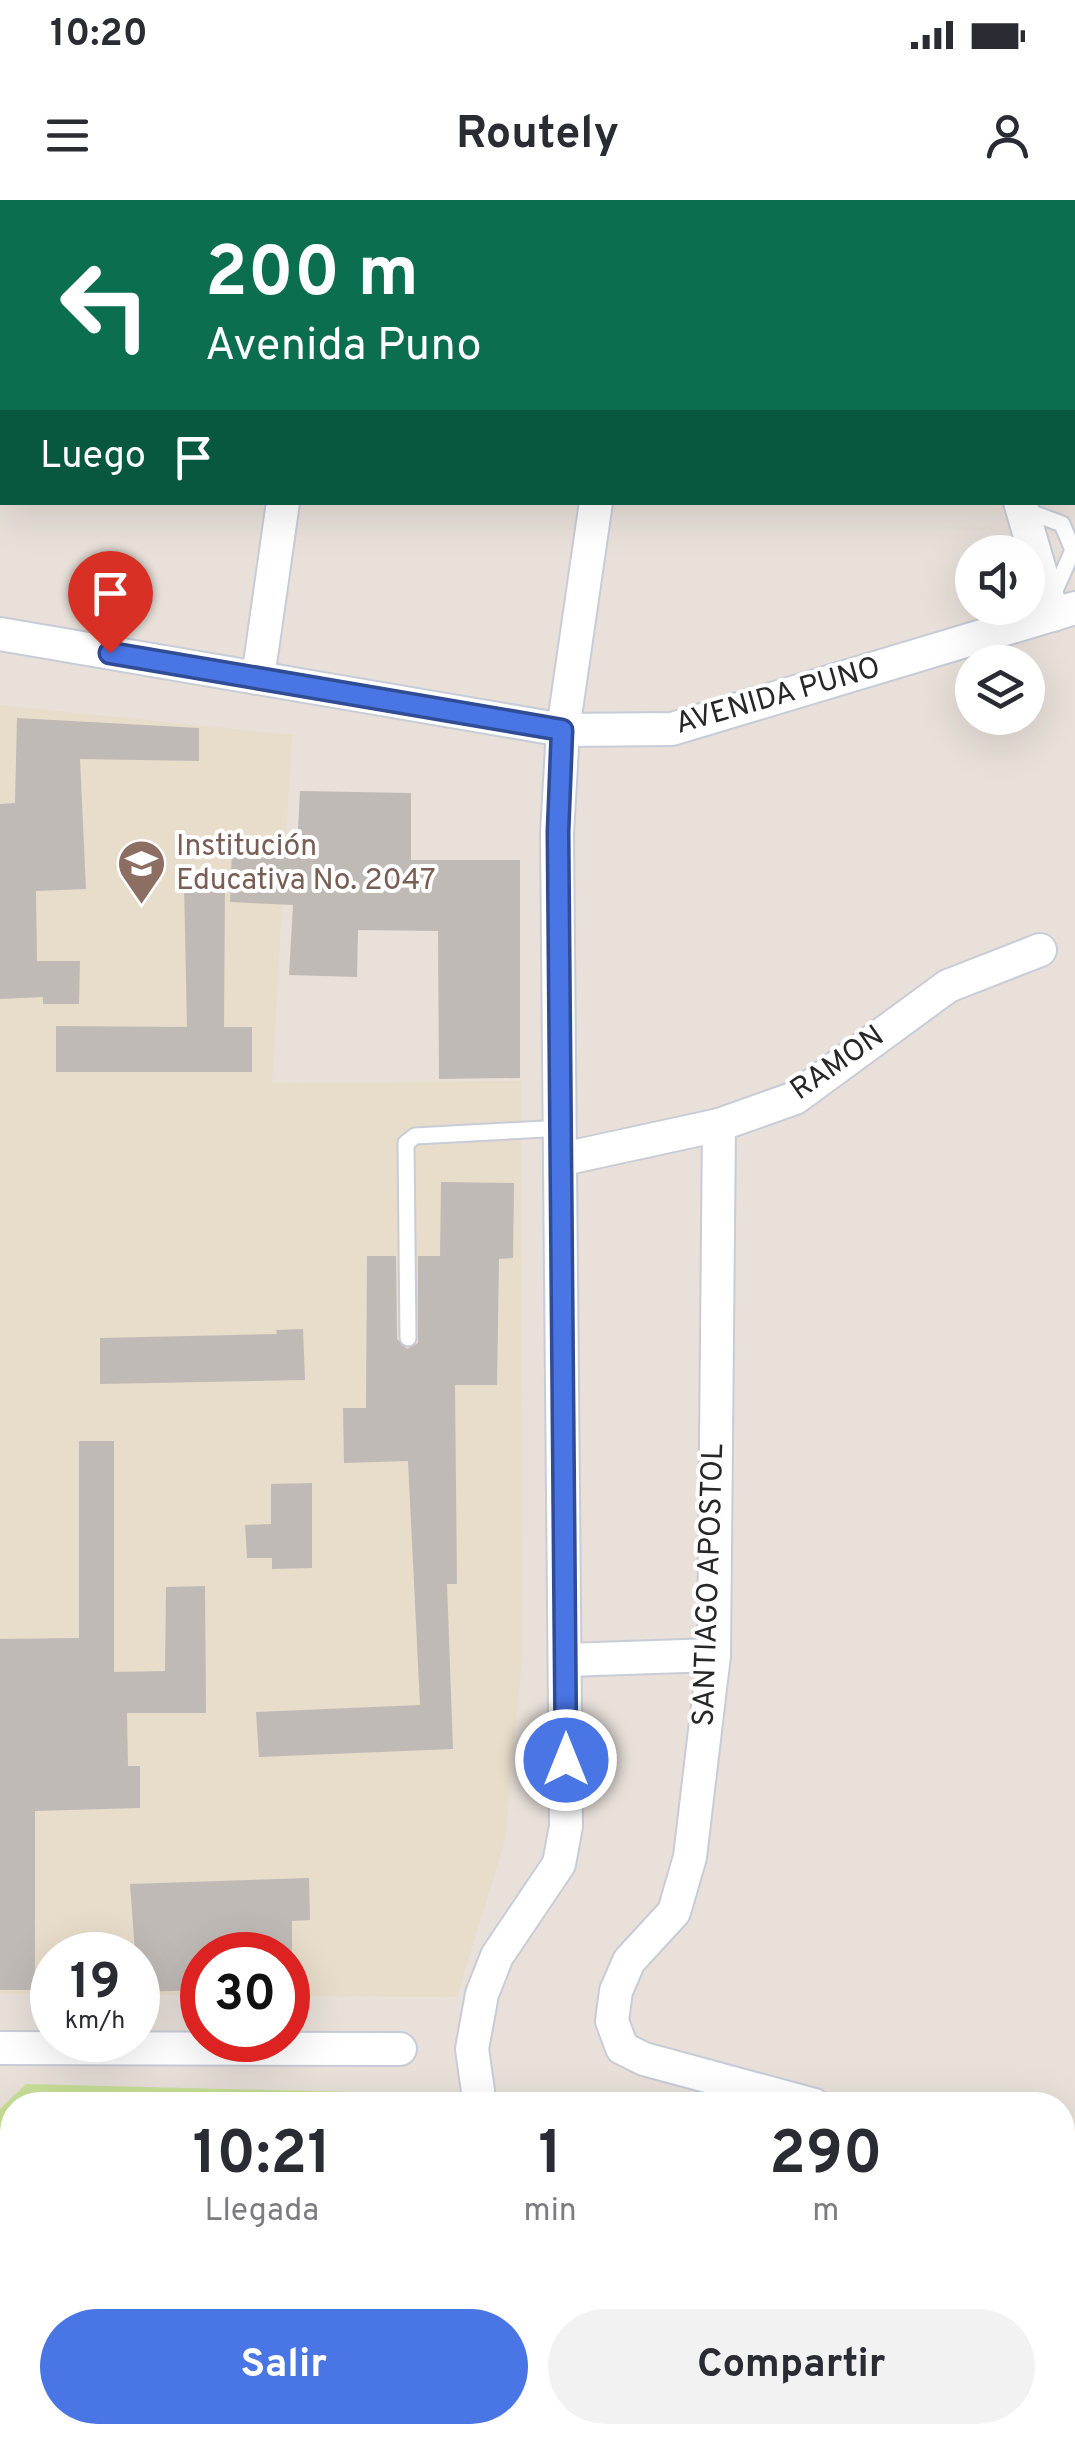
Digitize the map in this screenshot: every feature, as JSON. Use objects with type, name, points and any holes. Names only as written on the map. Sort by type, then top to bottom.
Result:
[{"type":"street","points":[[258,678],[283,505]]},
{"type":"street","points":[[478,2092],[472,2049],[482,1994],[497,1956],[559,1864],[566,1826],[558,832],[562,730],[596,505]]},
{"type":"street","points":[[1021,506],[1059,609]]},
{"type":"street","name":"AVENIDA PUNO","points":[[0,634],[562,730],[672,729],[1059,609]]},
{"type":"street","name":"RAMON","points":[[563,1144],[719,1125],[796,1098],[948,986],[1040,950]]},
{"type":"street","name":"SANTIAGO APOSTOL","points":[[719,1125],[714,1655],[683,1885],[674,1912],[629,1961],[616,1991],[612,2021],[622,2048],[644,2059],[766,2092]]},
{"type":"street","points":[[566,1660],[714,1655]]},
{"type":"street","points":[[0,2048],[400,2049]]},
{"type":"lane","points":[[1021,506],[1062,524],[1074,550],[1059,609]]},
{"type":"lane","points":[[408,1338],[403,1155],[406,1143],[416,1136],[563,1144]]},
{"type":"shaded area","points":[[0,705],[292,735],[272,1083],[521,1081],[522,1659],[505,1840],[457,1997],[310,1996],[310,1932],[180,1932],[180,1995],[160,1995],[160,1932],[30,1932],[30,1994],[0,1994]]},
{"type":"green space","points":[[26,2084],[351,2092],[18,2092]]},
{"type":"building","points":[[17,718],[199,728],[199,761],[80,759],[86,889],[36,891],[37,961],[80,961],[79,1004],[43,1004],[43,997],[0,999],[0,804],[15,803]]},
{"type":"building","points":[[300,791],[411,793],[411,860],[520,860],[520,1078],[439,1079],[438,931],[358,930],[357,977],[289,975],[293,905],[230,902],[232,846],[297,848]]},
{"type":"building","points":[[184,884],[225,884],[224,1027],[252,1027],[252,1072],[56,1072],[56,1026],[187,1027]]},
{"type":"building","points":[[441,1182],[514,1183],[513,1258],[499,1259],[497,1385],[455,1385],[457,1584],[447,1584],[453,1749],[259,1757],[256,1712],[420,1705],[408,1461],[344,1463],[343,1408],[366,1408],[367,1256],[396,1256],[397,1339],[407,1349],[418,1343],[418,1256],[440,1256]]},
{"type":"building","points":[[303,1329],[305,1380],[100,1384],[100,1338],[277,1334],[276,1330]]},
{"type":"building","points":[[79,1441],[114,1441],[114,1672],[165,1671],[166,1587],[205,1586],[206,1713],[127,1713],[128,1766],[140,1766],[140,1808],[35,1811],[35,1932],[30,1932],[30,1990],[0,1990],[0,1639],[79,1638]]},
{"type":"building","points":[[312,1483],[312,1568],[272,1569],[272,1558],[247,1558],[245,1525],[271,1524],[271,1484]]},
{"type":"building","points":[[309,1878],[310,1920],[292,1921],[292,1932],[180,1932],[180,1991],[160,1991],[160,1932],[134,1932],[130,1884]]},
{"type":"place","name":"Institución Educativa No. 2047","points":[[141,906]]},
{"type":"route","points":[[110,653],[562,730],[558,832],[566,1760]]}]
